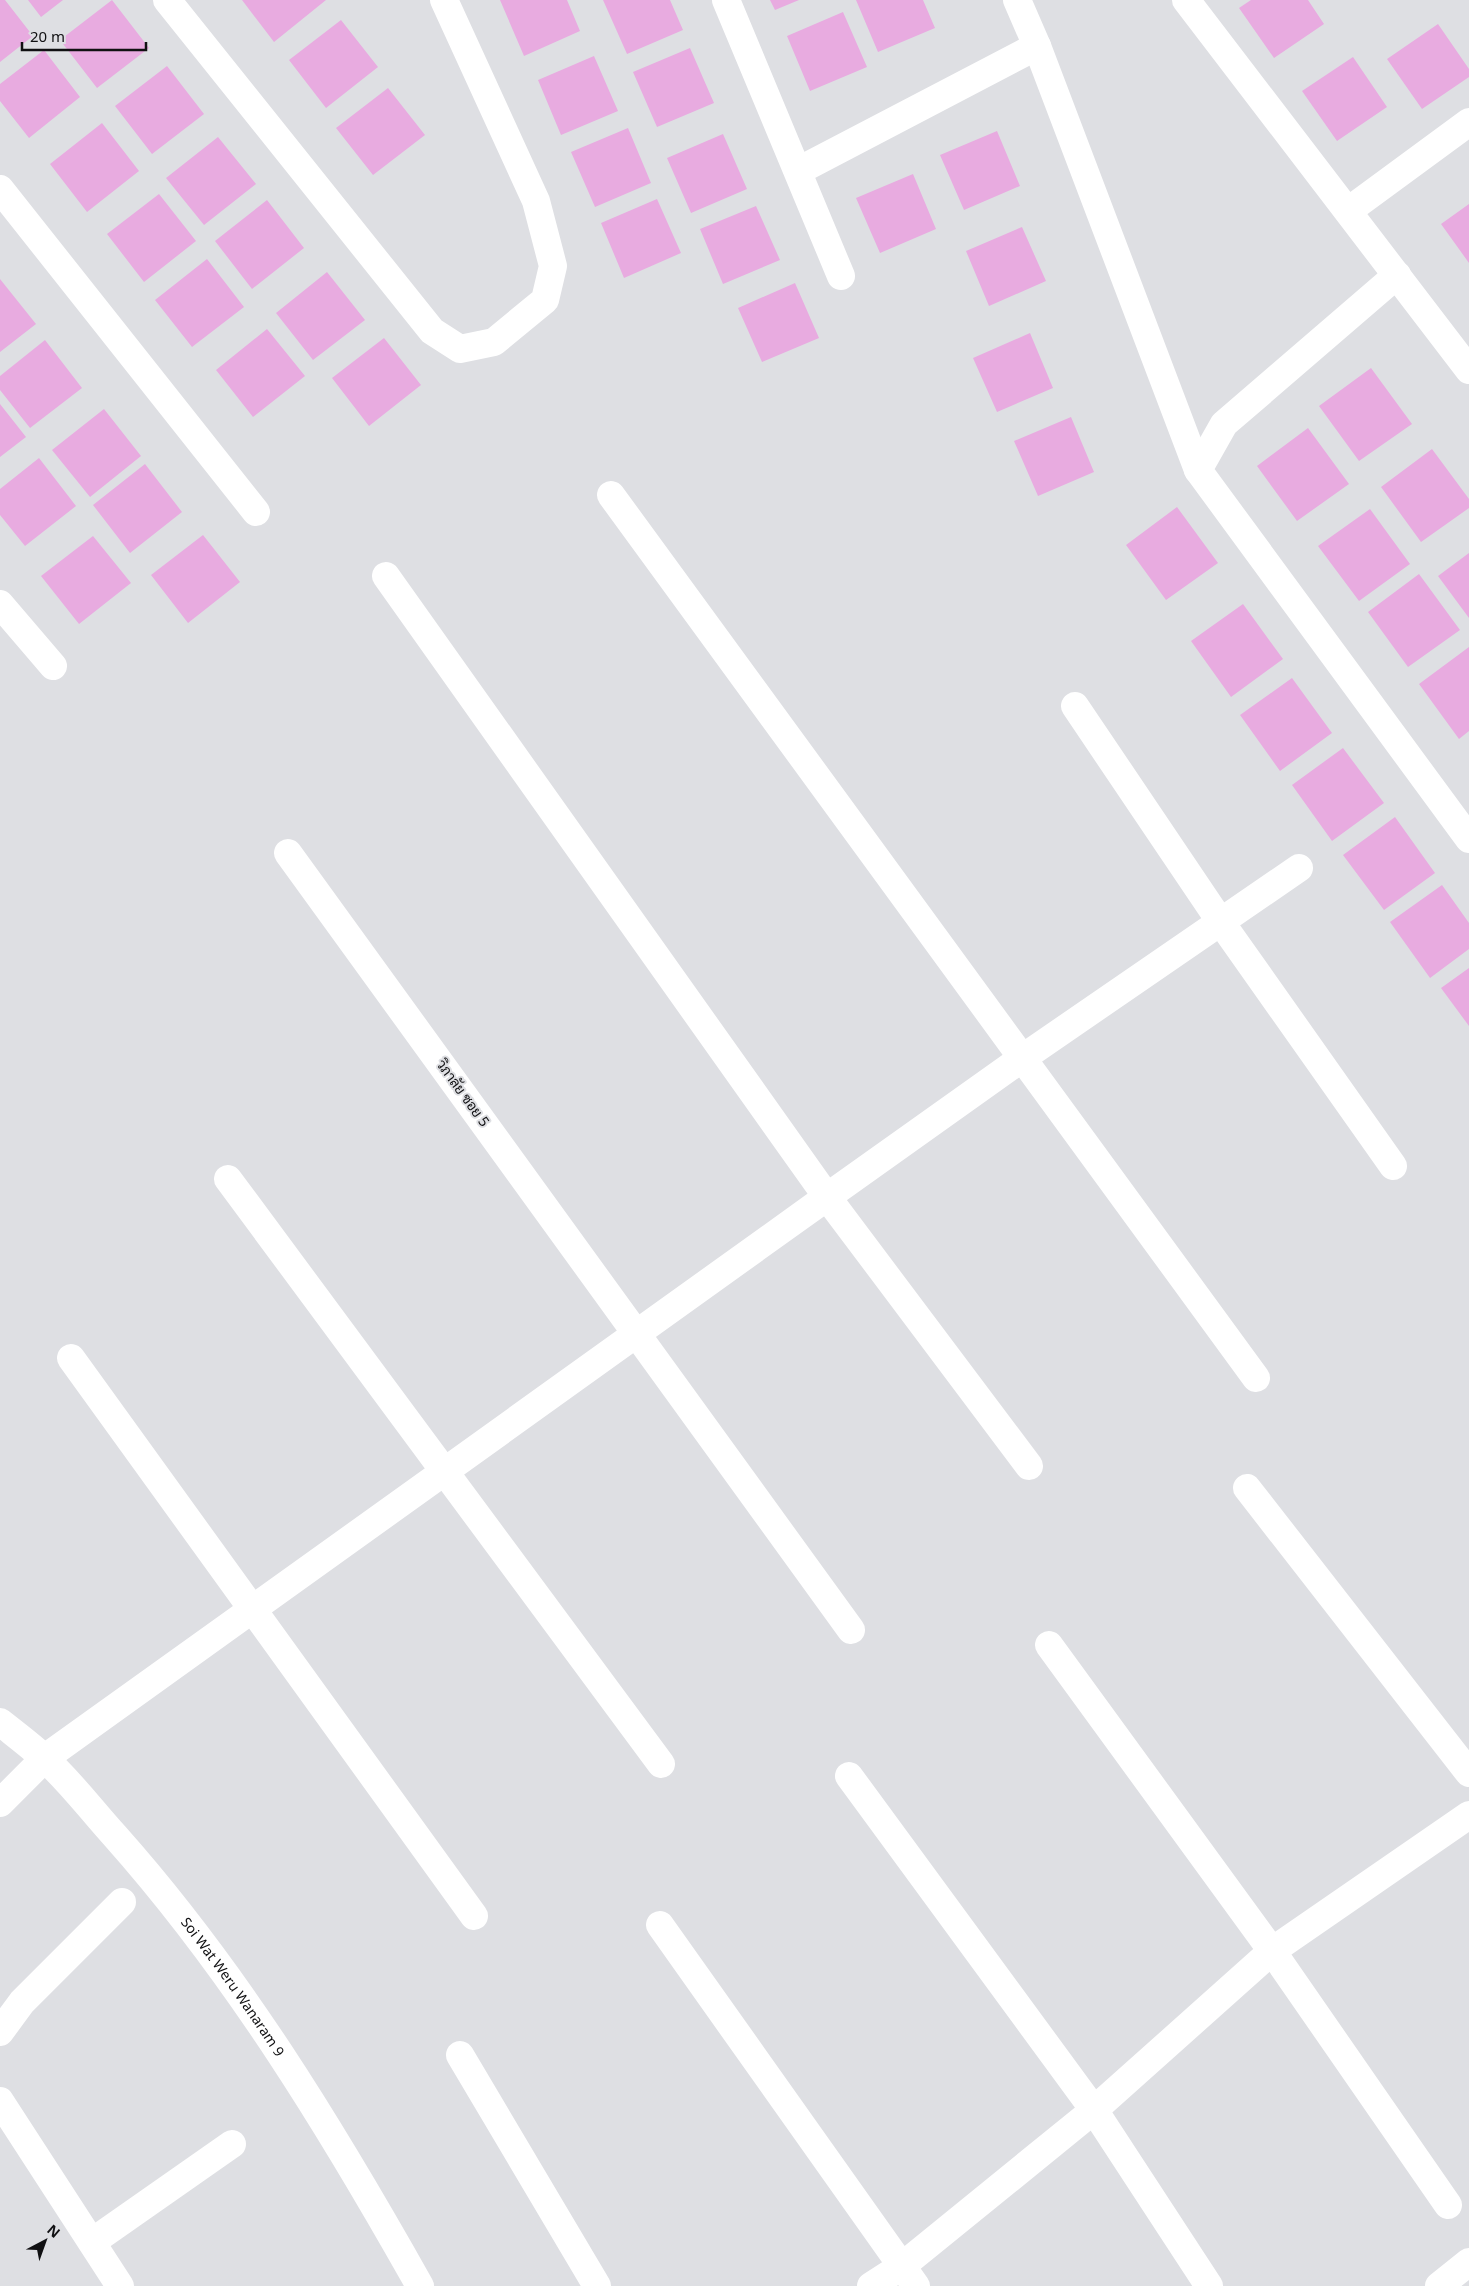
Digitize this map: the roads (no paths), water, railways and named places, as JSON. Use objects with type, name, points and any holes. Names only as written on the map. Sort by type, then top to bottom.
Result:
[{"type":"street","points":[[167,0],[432,331],[460,349],[494,342],[546,300],[553,266],[536,201],[444,0]]},
{"type":"street","points":[[726,0],[842,276]]},
{"type":"street","points":[[1017,0],[1037,46],[1198,470],[1469,838]]},
{"type":"street","points":[[1186,0],[1469,370]]},
{"type":"street","points":[[798,171],[1037,46]]},
{"type":"street","points":[[1348,211],[1469,122]]},
{"type":"street","points":[[0,190],[256,512]]},
{"type":"street","points":[[1198,470],[1224,424],[1397,275]]},
{"type":"street","points":[[611,495],[1021,1059],[1256,1378]]},
{"type":"street","points":[[386,576],[827,1197],[1029,1466]]},
{"type":"street","points":[[0,604],[53,666]]},
{"type":"street","points":[[1075,706],[1220,922],[1393,1166]]},
{"type":"street","name":"วิภาลัย ซอย 5","points":[[288,853],[851,1630]]},
{"type":"street","points":[[0,1803],[45,1758],[1021,1059],[1299,868]]},
{"type":"street","points":[[228,1179],[661,1764]]},
{"type":"street","points":[[71,1358],[474,1916]]},
{"type":"street","points":[[1247,1488],[1469,1773]]},
{"type":"street","points":[[1048,1645],[1272,1952],[1448,2205]]},
{"type":"street","name":"Soi Wat Weru Wanaram 9","points":[[0,1722],[45,1758],[147,1872],[205,1944],[312,2102],[420,2286]]},
{"type":"street","points":[[849,1776],[1094,2110],[1209,2286]]},
{"type":"street","points":[[871,2286],[909,2276],[1272,1952],[1469,1815]]},
{"type":"street","points":[[0,2032],[22,2002],[122,1902]]},
{"type":"street","points":[[660,1925],[909,2276]]},
{"type":"street","points":[[460,2056],[596,2286]]},
{"type":"street","points":[[0,2101],[120,2286]]},
{"type":"street","points":[[92,2242],[232,2144]]},
{"type":"street","points":[[1439,2286],[1469,2262]]}]
